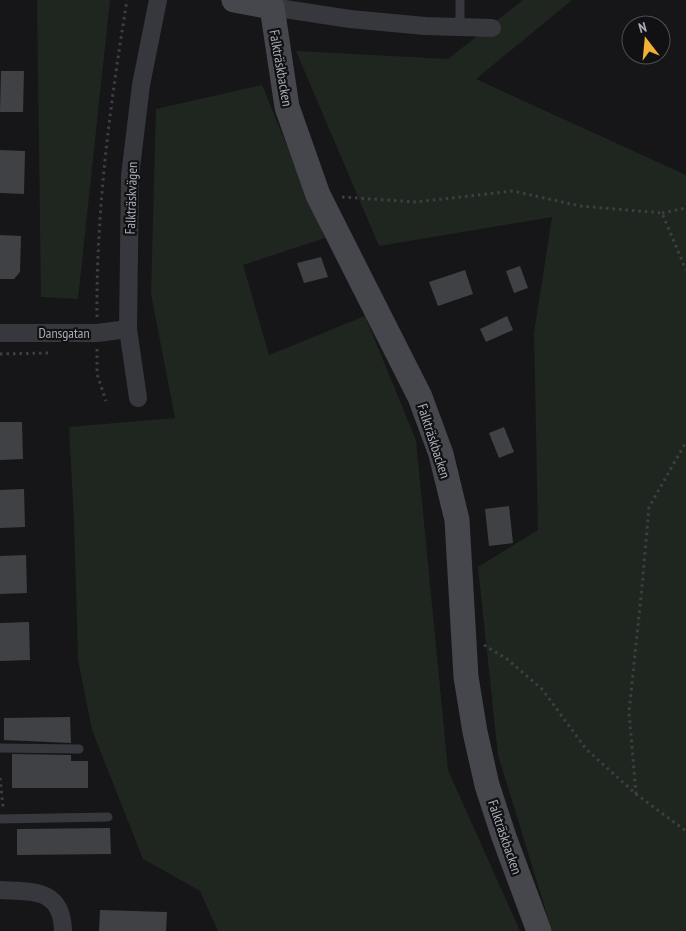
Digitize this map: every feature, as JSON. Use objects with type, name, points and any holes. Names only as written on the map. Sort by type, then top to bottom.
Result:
[{"type":"street","name":"Falkträskvägen","points":[[138,398],[128,329],[130,176],[141,85],[158,0]]},
{"type":"street","points":[[234,0],[272,8],[350,19],[425,26],[492,28]]},
{"type":"street","name":"Falkträskbacken","points":[[272,8],[287,107],[318,195],[420,397],[441,454],[457,520],[462,632],[466,677],[475,732],[487,785],[539,931]]},
{"type":"street","name":"Dansgatan","points":[[0,333],[97,333],[128,329]]},
{"type":"street","points":[[0,890],[36,892],[53,900],[62,917],[63,931]]},
{"type":"lane","points":[[460,0],[460,27]]},
{"type":"lane","points":[[0,748],[79,748]]},
{"type":"lane","points":[[2,819],[108,817]]},
{"type":"path","points":[[106,401],[98,374],[96,280],[103,174],[112,92],[127,0]]},
{"type":"path","points":[[318,195],[416,202],[513,191],[580,206],[662,213],[686,208]]},
{"type":"path","points":[[662,213],[686,270]]},
{"type":"path","points":[[636,794],[629,712],[649,507],[686,442]]},
{"type":"path","points":[[462,632],[508,659],[542,689],[586,749],[636,794],[686,831]]},
{"type":"path","points":[[0,778],[2,819]]},
{"type":"shaded area","points":[[37,0],[110,0],[78,299],[41,297]]},
{"type":"shaded area","points":[[523,0],[572,0],[476,79],[686,175],[686,931],[552,931],[498,755],[478,567],[538,530],[534,333],[552,217],[379,246],[296,51],[448,59]]},
{"type":"shaded area","points":[[262,85],[325,238],[243,265],[269,355],[365,316],[416,440],[448,770],[520,931],[218,931],[200,891],[143,859],[92,730],[78,660],[69,427],[175,418],[151,294],[156,109]]},
{"type":"building","points":[[1,71],[24,71],[23,112],[0,112]]},
{"type":"building","points":[[0,150],[25,151],[24,194],[0,193]]},
{"type":"building","points":[[0,235],[21,236],[20,272],[14,279],[0,279]]},
{"type":"building","points":[[321,257],[328,277],[304,283],[297,263]]},
{"type":"building","points":[[520,266],[528,288],[514,293],[506,271]]},
{"type":"building","points":[[465,270],[473,294],[438,306],[429,282]]},
{"type":"building","points":[[507,316],[513,330],[486,342],[480,329]]},
{"type":"building","points":[[0,422],[22,422],[23,459],[0,460]]},
{"type":"building","points":[[504,427],[514,452],[499,458],[489,433]]},
{"type":"building","points":[[24,489],[25,527],[0,528],[0,490]]},
{"type":"building","points":[[509,506],[513,543],[489,546],[485,509]]},
{"type":"building","points":[[26,555],[27,593],[0,594],[0,556]]},
{"type":"building","points":[[29,622],[30,660],[0,661],[0,623]]},
{"type":"building","points":[[70,717],[71,743],[4,740],[4,718]]},
{"type":"building","points":[[12,754],[71,755],[71,761],[88,761],[88,788],[12,788]]},
{"type":"building","points":[[110,828],[111,854],[17,855],[17,829]]},
{"type":"building","points":[[100,910],[167,912],[166,931],[99,931]]}]
